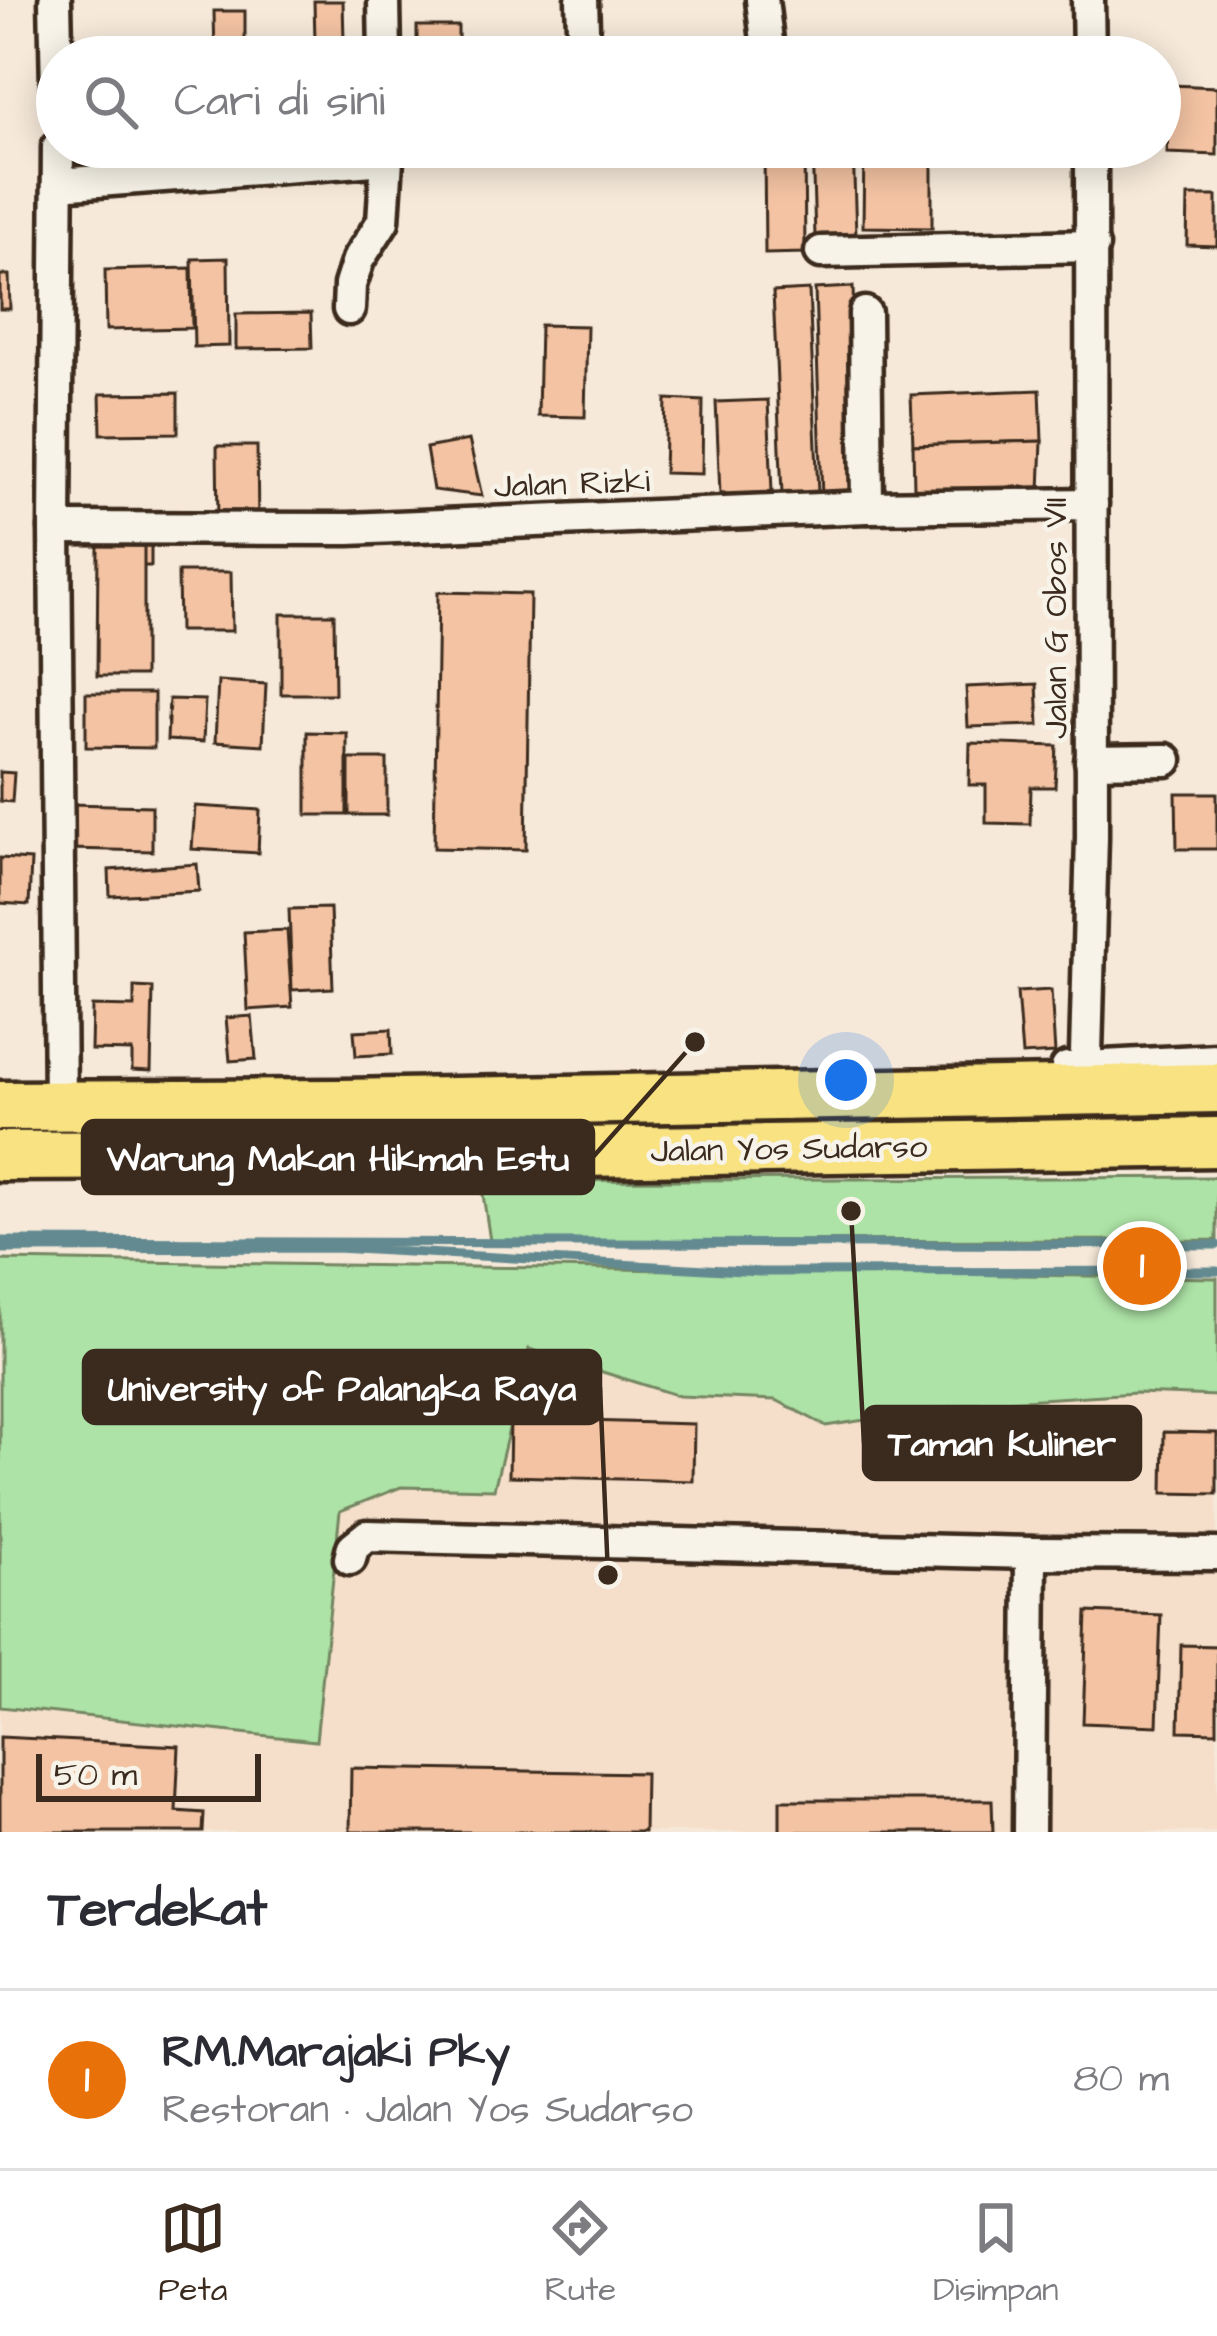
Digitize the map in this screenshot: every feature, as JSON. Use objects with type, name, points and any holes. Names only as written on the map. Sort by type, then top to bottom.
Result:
[{"type":"main road","name":"Jalan Yos Sudarso","points":[[0,1106],[1217,1088]]},
{"type":"main road","points":[[451,1154],[452,1102]]},
{"type":"main road","name":"Jalan Yos Sudarso","points":[[0,1156],[1217,1142]]},
{"type":"street","points":[[55,0],[56,36]]},
{"type":"street","points":[[384,0],[385,36]]},
{"type":"street","points":[[582,0],[583,36]]},
{"type":"street","points":[[762,0],[766,36]]},
{"type":"street","points":[[1088,0],[1089,36]]},
{"type":"street","points":[[59,168],[55,528],[60,1106]]},
{"type":"street","points":[[59,184],[228,168]]},
{"type":"street","points":[[349,309],[358,260],[383,221],[386,168]]},
{"type":"street","name":"Jalan G Obos VII","points":[[1085,1090],[1091,761],[1091,168]]},
{"type":"street","points":[[820,252],[1093,246]]},
{"type":"street","points":[[865,313],[867,507]]},
{"type":"street","name":"Jalan Rizki","points":[[55,528],[350,530],[867,507],[1092,505]]},
{"type":"street","points":[[1091,761],[1166,760]]},
{"type":"street","points":[[342,1104],[1217,1060]]},
{"type":"street","points":[[350,1559],[353,1547],[368,1536],[1031,1553],[1217,1553]]},
{"type":"street","points":[[1029,1832],[1031,1553]]},
{"type":"shaded area","points":[[0,1314],[1217,1318],[1217,1832],[0,1832]]},
{"type":"green space","points":[[1217,1177],[1217,1240],[490,1241],[481,1181]]},
{"type":"green space","points":[[0,1260],[1217,1278],[1217,1396],[1136,1393],[976,1403],[826,1426],[776,1400],[679,1396],[529,1349],[494,1489],[401,1487],[340,1511],[316,1741],[0,1707]]},
{"type":"building","points":[[314,1],[343,1],[344,36],[315,36]]},
{"type":"building","points":[[214,11],[245,11],[245,36],[215,36]]},
{"type":"building","points":[[417,26],[458,26],[458,36],[417,36]]},
{"type":"building","points":[[1181,85],[1217,87],[1217,155],[1181,154]]},
{"type":"building","points":[[764,168],[804,168],[805,253],[765,254]]},
{"type":"building","points":[[813,168],[854,168],[856,235],[815,236]]},
{"type":"building","points":[[864,168],[932,168],[932,228],[863,227]]},
{"type":"building","points":[[1188,196],[1217,196],[1217,246],[1187,245]]},
{"type":"building","points":[[228,258],[229,346],[194,347],[192,259]]},
{"type":"building","points":[[191,268],[192,328],[106,330],[105,270]]},
{"type":"building","points":[[0,275],[9,275],[10,309],[0,309]]},
{"type":"building","points":[[853,287],[860,497],[822,498],[815,289]]},
{"type":"building","points":[[809,290],[818,493],[782,494],[773,292]]},
{"type":"building","points":[[311,313],[312,348],[236,349],[236,314]]},
{"type":"building","points":[[540,325],[587,326],[585,417],[538,416]]},
{"type":"building","points":[[1040,390],[1042,441],[913,445],[911,395]]},
{"type":"building","points":[[178,393],[178,433],[101,434],[100,394]]},
{"type":"building","points":[[666,399],[703,401],[702,474],[664,473]]},
{"type":"building","points":[[768,400],[772,492],[720,494],[716,402]]},
{"type":"building","points":[[469,440],[482,496],[433,490],[426,448]]},
{"type":"building","points":[[1042,441],[1040,491],[914,489],[913,445]]},
{"type":"building","points":[[217,446],[257,446],[258,525],[218,525]]},
{"type":"building","points":[[111,534],[151,535],[151,566],[111,566]]},
{"type":"building","points":[[98,545],[144,546],[144,676],[97,676]]},
{"type":"building","points":[[178,572],[231,572],[232,631],[179,631]]},
{"type":"building","points":[[438,592],[530,594],[526,850],[434,848]]},
{"type":"building","points":[[281,614],[334,614],[335,694],[281,694]]},
{"type":"building","points":[[218,681],[266,684],[263,745],[215,742]]},
{"type":"building","points":[[1037,684],[1039,725],[968,727],[966,687]]},
{"type":"building","points":[[86,693],[154,693],[154,748],[86,747]]},
{"type":"building","points":[[169,699],[205,700],[203,742],[167,740]]},
{"type":"building","points":[[307,732],[347,733],[347,815],[307,815]]},
{"type":"building","points":[[970,743],[1057,746],[1055,787],[1031,787],[1030,824],[986,823],[986,785],[969,785]]},
{"type":"building","points":[[349,759],[387,759],[387,815],[349,815]]},
{"type":"building","points":[[0,772],[14,773],[12,802],[0,801]]},
{"type":"building","points":[[1176,793],[1217,793],[1217,849],[1177,849]]},
{"type":"building","points":[[69,804],[152,806],[152,851],[68,849]]},
{"type":"building","points":[[195,806],[260,810],[258,853],[192,849]]},
{"type":"building","points":[[0,858],[31,860],[29,905],[0,903]]},
{"type":"building","points":[[197,864],[199,891],[110,896],[109,870]]},
{"type":"building","points":[[330,908],[333,988],[292,990],[289,909]]},
{"type":"building","points":[[287,930],[292,1007],[248,1010],[244,932]]},
{"type":"building","points":[[134,987],[153,988],[151,1071],[132,1070],[132,1051],[91,1050],[92,1006],[134,1007]]},
{"type":"building","points":[[1051,990],[1055,1053],[1022,1055],[1017,992]]},
{"type":"building","points":[[252,1016],[256,1059],[230,1061],[226,1018]]},
{"type":"building","points":[[391,1029],[392,1054],[356,1056],[354,1031]]},
{"type":"building","points":[[510,1419],[694,1424],[693,1481],[509,1476]]},
{"type":"building","points":[[1164,1432],[1217,1433],[1217,1494],[1163,1493]]},
{"type":"building","points":[[1087,1612],[1161,1615],[1157,1726],[1083,1723]]},
{"type":"building","points":[[1181,1645],[1217,1646],[1217,1732],[1179,1731]]},
{"type":"building","points":[[0,1737],[179,1746],[176,1811],[204,1813],[203,1832],[0,1832]]},
{"type":"building","points":[[351,1768],[645,1773],[644,1832],[350,1832]]},
{"type":"building","points":[[780,1800],[992,1800],[993,1832],[780,1832]]},
{"type":"waterway","points":[[0,1241],[1217,1245]]},
{"type":"waterway","points":[[0,1249],[336,1248],[760,1272],[1217,1271]]},
{"type":"place","name":"Warung Makan Hikmah Estu","points":[[695,1042]]},
{"type":"place","name":"Taman Kuliner","points":[[851,1211]]},
{"type":"place","name":"RM.Marajaki Pky","points":[[1142,1266]]},
{"type":"place","name":"University of Palangka Raya","points":[[608,1575]]}]
